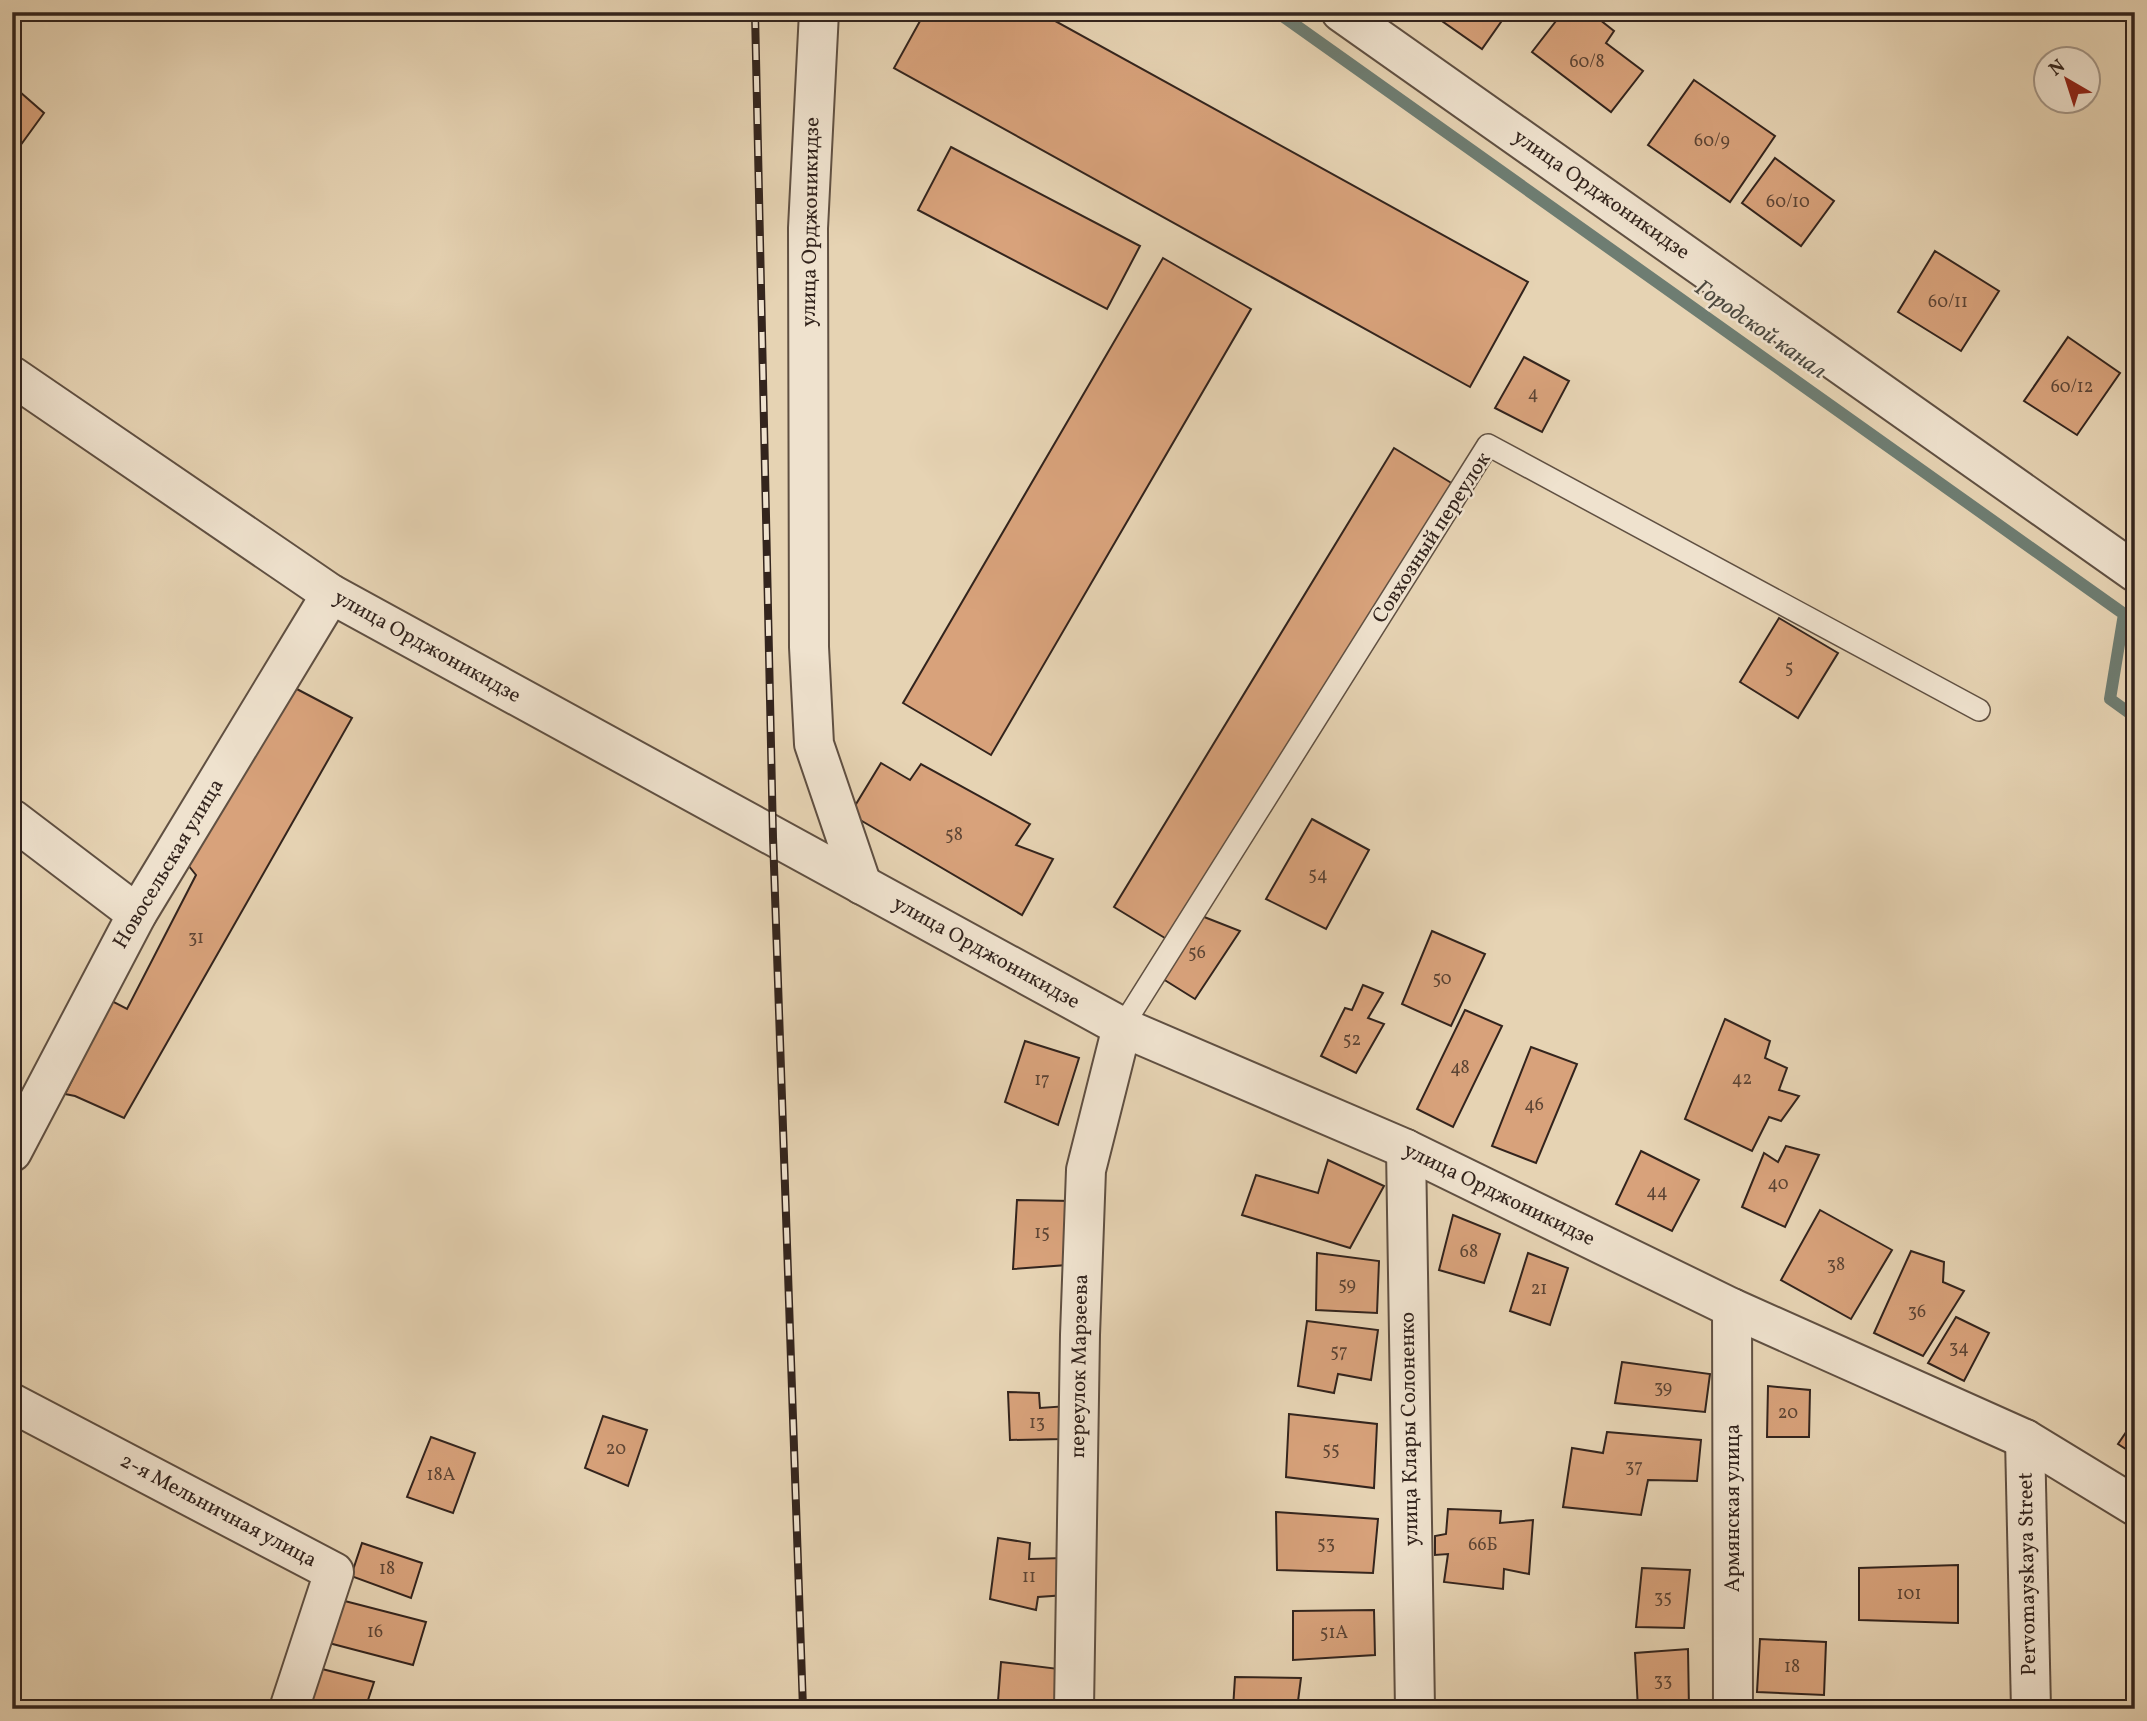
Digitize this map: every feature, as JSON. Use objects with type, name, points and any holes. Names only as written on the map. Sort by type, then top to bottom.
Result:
[{"type":"street","name":"улица Орджоникидзе","points":[[819,12],[808,228],[809,633],[814,744],[862,885]]},
{"type":"street","name":"улица Орджоникидзе","points":[[1341,12],[2135,572]]},
{"type":"street","name":"улица Орджоникидзе","points":[[12,376],[331,594],[1122,1027],[1406,1149],[1732,1308],[2025,1439],[2135,1506]]},
{"type":"street","name":"Новосельская улица","points":[[14,1143],[137,914],[331,594]]},
{"type":"street","points":[[12,819],[137,914]]},
{"type":"street","name":"переулок Марзеева","points":[[1074,1709],[1080,1335],[1086,1170],[1122,1027]]},
{"type":"street","name":"улица Клары Солоненко","points":[[1406,1149],[1415,1709]]},
{"type":"street","name":"Армянская улица","points":[[1732,1308],[1733,1709]]},
{"type":"street","name":"2-я Мельничная улица","points":[[12,1403],[334,1573],[289,1709]]},
{"type":"street","name":"Pervomayskaya Street","points":[[2025,1439],[2031,1709]]},
{"type":"lane","name":"Совхозный переулок","points":[[1122,1027],[1488,445],[1979,710]]},
{"type":"building","points":[[925,12],[1039,12],[1528,282],[1470,387],[894,68]]},
{"type":"building","points":[[1429,12],[1508,12],[1482,49]]},
{"type":"building","points":[[1563,12],[1590,12],[1614,31],[1606,43],[1643,71],[1611,112],[1532,52]]},
{"type":"building","points":[[1694,80],[1775,136],[1730,202],[1648,145]]},
{"type":"building","points":[[12,85],[44,113],[12,157]]},
{"type":"building","points":[[951,147],[1140,246],[1107,309],[918,210]]},
{"type":"building","points":[[1775,158],[1834,201],[1801,246],[1742,203]]},
{"type":"building","points":[[1935,251],[1999,291],[1961,351],[1898,312]]},
{"type":"building","points":[[1163,258],[1251,309],[991,755],[903,703]]},
{"type":"building","points":[[2068,337],[2120,373],[2077,435],[2024,401]]},
{"type":"building","points":[[1524,357],[1569,381],[1542,432],[1495,408]]},
{"type":"building","points":[[1394,448],[1458,487],[1178,946],[1114,907]]},
{"type":"building","points":[[1779,618],[1838,653],[1798,718],[1740,682]]},
{"type":"building","points":[[293,687],[352,718],[124,1118],[65,1094],[112,1001],[127,1009],[196,875],[188,865]]},
{"type":"building","points":[[881,763],[910,780],[921,764],[1030,824],[1016,845],[1053,859],[1022,915],[850,814]]},
{"type":"building","points":[[1312,819],[1369,850],[1326,929],[1266,899]]},
{"type":"building","points":[[1194,913],[1240,931],[1195,999],[1155,974]]},
{"type":"building","points":[[1432,931],[1485,954],[1451,1026],[1402,1004]]},
{"type":"building","points":[[1363,985],[1383,993],[1368,1018],[1384,1024],[1356,1073],[1321,1056],[1345,1008],[1352,1010]]},
{"type":"building","points":[[1465,1010],[1502,1026],[1453,1127],[1417,1109]]},
{"type":"building","points":[[1725,1019],[1770,1041],[1765,1058],[1787,1068],[1779,1090],[1799,1096],[1781,1121],[1769,1117],[1752,1151],[1685,1119]]},
{"type":"building","points":[[1025,1041],[1079,1058],[1058,1125],[1005,1102]]},
{"type":"building","points":[[1531,1047],[1577,1064],[1536,1163],[1492,1146]]},
{"type":"building","points":[[1786,1146],[1819,1155],[1785,1227],[1742,1207],[1764,1153],[1778,1162]]},
{"type":"building","points":[[1641,1151],[1699,1180],[1672,1231],[1616,1204]]},
{"type":"building","points":[[1328,1160],[1384,1186],[1350,1248],[1242,1215],[1256,1175],[1318,1193]]},
{"type":"building","points":[[1017,1200],[1072,1201],[1067,1265],[1013,1269]]},
{"type":"building","points":[[1820,1210],[1892,1250],[1851,1319],[1781,1280]]},
{"type":"building","points":[[1453,1215],[1500,1234],[1484,1283],[1439,1270]]},
{"type":"building","points":[[1911,1251],[1944,1262],[1943,1282],[1964,1291],[1923,1356],[1874,1333]]},
{"type":"building","points":[[1317,1253],[1379,1261],[1377,1313],[1316,1310]]},
{"type":"building","points":[[1528,1253],[1568,1268],[1550,1325],[1510,1311]]},
{"type":"building","points":[[1956,1317],[1989,1333],[1964,1381],[1928,1363]]},
{"type":"building","points":[[1307,1321],[1378,1330],[1371,1380],[1338,1374],[1334,1393],[1298,1386]]},
{"type":"building","points":[[1622,1362],[1710,1374],[1705,1412],[1615,1403]]},
{"type":"building","points":[[1768,1386],[1810,1390],[1809,1437],[1767,1437]]},
{"type":"building","points":[[1008,1392],[1039,1393],[1040,1408],[1068,1406],[1063,1439],[1010,1440]]},
{"type":"building","points":[[1289,1414],[1377,1424],[1374,1488],[1286,1477]]},
{"type":"building","points":[[603,1416],[647,1430],[628,1486],[585,1468]]},
{"type":"building","points":[[2135,1419],[2135,1455],[2118,1444]]},
{"type":"building","points":[[1607,1432],[1701,1440],[1697,1481],[1648,1480],[1641,1515],[1563,1507],[1572,1448],[1603,1453]]},
{"type":"building","points":[[431,1437],[475,1453],[453,1513],[407,1497]]},
{"type":"building","points":[[1448,1509],[1501,1511],[1500,1523],[1533,1520],[1529,1574],[1504,1569],[1503,1589],[1444,1582],[1448,1554],[1435,1555],[1435,1536],[1446,1534]]},
{"type":"building","points":[[1276,1512],[1378,1519],[1373,1573],[1277,1570]]},
{"type":"building","points":[[998,1538],[1030,1543],[1029,1559],[1063,1558],[1066,1595],[1038,1597],[1036,1610],[990,1599]]},
{"type":"building","points":[[362,1543],[422,1563],[411,1598],[351,1576]]},
{"type":"building","points":[[1958,1565],[1958,1623],[1859,1620],[1859,1568]]},
{"type":"building","points":[[1642,1568],[1690,1570],[1684,1628],[1636,1627]]},
{"type":"building","points":[[337,1599],[426,1622],[413,1665],[325,1642]]},
{"type":"building","points":[[1374,1610],[1375,1655],[1293,1660],[1293,1611]]},
{"type":"building","points":[[1760,1639],[1826,1642],[1824,1695],[1757,1692]]},
{"type":"building","points":[[1688,1649],[1689,1709],[1638,1709],[1635,1653]]},
{"type":"building","points":[[1001,1662],[1059,1669],[1054,1706],[998,1701]]},
{"type":"building","points":[[314,1667],[374,1682],[365,1709],[302,1709]]},
{"type":"building","points":[[1235,1677],[1301,1678],[1297,1709],[1233,1709]]},
{"type":"building","points":[[1942,1700],[1990,1701],[1990,1709],[1942,1709]]},
{"type":"waterway","name":"Городской канал","points":[[1277,12],[2124,614],[2110,699],[2135,717]]},
{"type":"railway","points":[[755,12],[773,837],[803,1709]]}]
